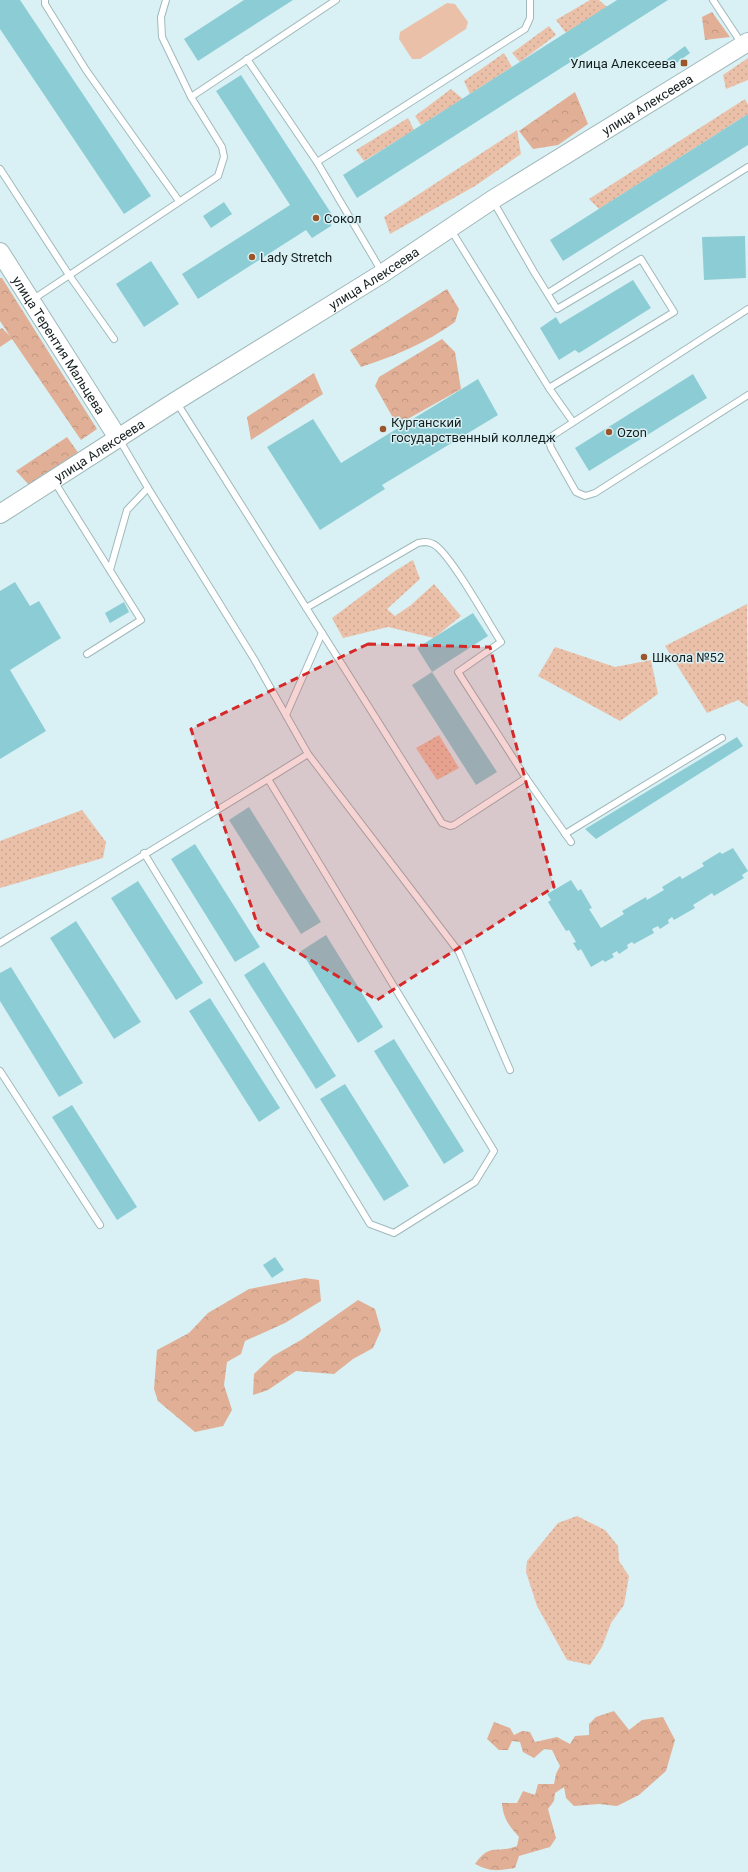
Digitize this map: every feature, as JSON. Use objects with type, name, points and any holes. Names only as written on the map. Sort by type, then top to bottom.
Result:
[{"type":"street","name":"улица Алексеева","points":[[0,514],[176,400],[383,273],[492,200],[745,44]]},
{"type":"street","name":"улица Терентия Мальцева","points":[[0,252],[118,438]]},
{"type":"lane","points":[[45,0],[45,4],[86,70],[179,201]]},
{"type":"lane","points":[[31,300],[218,176],[224,157],[222,147],[191,97],[162,37],[161,17],[166,0]]},
{"type":"lane","points":[[191,97],[247,58],[336,0]]},
{"type":"lane","points":[[317,162],[525,29],[530,18],[530,0]]},
{"type":"lane","points":[[713,0],[745,44]]},
{"type":"lane","points":[[247,58],[317,162],[383,273]]},
{"type":"lane","points":[[548,293],[748,167]]},
{"type":"lane","points":[[0,169],[114,339]]},
{"type":"lane","points":[[492,200],[557,309],[641,259],[674,312],[549,388]]},
{"type":"lane","points":[[450,228],[549,388],[573,422]]},
{"type":"lane","points":[[748,309],[573,422],[552,436],[549,441],[551,448],[576,492],[585,496],[595,493],[748,395]]},
{"type":"lane","points":[[176,400],[306,608],[445,825],[454,825],[526,778]]},
{"type":"lane","points":[[118,438],[254,659],[308,754],[459,952],[510,1070]]},
{"type":"lane","points":[[53,480],[141,620],[88,654]]},
{"type":"lane","points":[[110,570],[127,510],[148,488]]},
{"type":"lane","points":[[306,608],[418,543],[425,542],[434,544],[448,557],[500,642],[458,672],[526,778],[571,842]]},
{"type":"lane","points":[[286,715],[322,633]]},
{"type":"lane","points":[[565,834],[722,738]]},
{"type":"lane","points":[[0,943],[144,853],[308,754]]},
{"type":"lane","points":[[144,853],[370,1224],[394,1234],[475,1182],[494,1152],[268,779]]},
{"type":"lane","points":[[0,1071],[100,1225]]},
{"type":"highlighted area","points":[[368,644],[490,647],[554,887],[377,1000],[259,929],[191,729]]},
{"type":"shaded area","points":[[590,0],[599,0],[607,7],[566,33],[556,20]]},
{"type":"shaded area","points":[[447,3],[455,4],[468,22],[466,29],[420,59],[412,59],[399,39],[400,32]]},
{"type":"shaded area","points":[[549,26],[556,35],[520,62],[512,53]]},
{"type":"shaded area","points":[[504,53],[512,67],[470,94],[464,81]]},
{"type":"shaded area","points":[[748,58],[748,80],[726,89],[723,75]]},
{"type":"shaded area","points":[[451,89],[463,99],[421,125],[415,116]]},
{"type":"shaded area","points":[[745,99],[748,105],[748,114],[599,209],[589,199]]},
{"type":"shaded area","points":[[408,118],[414,130],[364,161],[356,150]]},
{"type":"shaded area","points":[[517,130],[521,154],[475,186],[390,234],[384,217]]},
{"type":"shaded area","points":[[413,560],[420,579],[387,609],[395,616],[411,605],[434,584],[461,616],[434,638],[388,627],[343,638],[332,618],[395,571]]},
{"type":"shaded area","points":[[747,604],[748,707],[738,700],[707,713],[665,646]]},
{"type":"shaded area","points":[[555,647],[615,667],[651,660],[658,694],[620,721],[538,676]]},
{"type":"shaded area","points":[[439,735],[459,768],[437,780],[416,748]]},
{"type":"shaded area","points":[[82,810],[106,842],[103,858],[0,888],[0,841]]},
{"type":"shaded area","points":[[577,1516],[605,1530],[618,1546],[619,1561],[629,1576],[624,1605],[611,1623],[602,1647],[590,1665],[567,1660],[537,1606],[526,1572],[527,1561],[558,1523]]},
{"type":"green space","points":[[712,12],[730,37],[705,40],[702,17]]},
{"type":"green space","points":[[575,92],[588,124],[558,145],[533,149],[519,131]]},
{"type":"green space","points":[[0,278],[2,278],[97,429],[81,440],[12,339],[0,347],[0,329],[2,328],[10,336],[0,321]]},
{"type":"green space","points":[[447,289],[459,309],[455,322],[432,337],[410,348],[361,367],[350,350]]},
{"type":"green space","points":[[442,339],[455,352],[461,389],[397,425],[375,386],[379,377]]},
{"type":"green space","points":[[314,373],[323,394],[251,440],[247,417]]},
{"type":"green space","points":[[67,437],[82,458],[30,486],[16,471]]},
{"type":"green space","points":[[305,1278],[319,1280],[321,1301],[285,1323],[245,1341],[241,1354],[227,1362],[224,1385],[232,1410],[223,1426],[195,1432],[158,1401],[154,1389],[157,1350],[189,1333],[208,1313],[249,1289]]},
{"type":"green space","points":[[358,1300],[375,1309],[381,1330],[373,1348],[353,1359],[334,1374],[296,1371],[268,1390],[253,1395],[254,1374],[273,1356],[301,1340]]},
{"type":"green space","points":[[614,1711],[629,1730],[642,1720],[663,1717],[675,1740],[666,1771],[639,1795],[617,1806],[599,1804],[574,1806],[566,1798],[564,1787],[555,1793],[554,1801],[548,1809],[556,1838],[550,1847],[519,1856],[515,1868],[494,1870],[475,1864],[485,1853],[517,1846],[519,1837],[507,1822],[502,1803],[517,1803],[523,1791],[535,1795],[538,1784],[554,1784],[556,1774],[560,1766],[552,1750],[544,1749],[534,1758],[523,1752],[520,1742],[512,1741],[508,1750],[499,1750],[487,1739],[494,1722],[510,1728],[514,1735],[522,1731],[530,1732],[535,1742],[557,1737],[570,1744],[575,1736],[589,1735],[589,1724],[596,1717]]},
{"type":"building","points":[[0,0],[20,0],[151,196],[124,214],[0,29]]},
{"type":"building","points":[[244,0],[293,0],[198,61],[184,39]]},
{"type":"building","points":[[617,0],[668,0],[357,198],[343,175]]},
{"type":"building","points":[[685,46],[690,53],[671,67],[666,60]]},
{"type":"building","points":[[241,75],[333,216],[331,226],[312,238],[306,230],[198,299],[182,274],[290,205],[216,91]]},
{"type":"building","points":[[748,114],[748,145],[563,261],[550,240]]},
{"type":"building","points":[[224,202],[232,214],[211,228],[203,216]]},
{"type":"building","points":[[745,236],[746,278],[704,280],[702,237]]},
{"type":"building","points":[[151,261],[179,304],[144,327],[116,284]]},
{"type":"building","points":[[633,280],[651,308],[579,353],[575,350],[559,360],[540,328],[556,317],[560,324]]},
{"type":"building","points":[[693,374],[707,398],[589,471],[575,448]]},
{"type":"building","points":[[478,379],[498,415],[382,485],[385,489],[320,530],[267,447],[313,419],[341,463]]},
{"type":"building","points":[[15,582],[30,606],[39,601],[61,638],[10,670],[46,731],[0,759],[0,591]]},
{"type":"building","points":[[124,602],[129,612],[110,623],[105,613]]},
{"type":"building","points":[[473,613],[488,636],[432,672],[417,648]]},
{"type":"building","points":[[432,672],[497,772],[476,785],[412,685]]},
{"type":"building","points":[[737,737],[743,746],[596,839],[585,829]]},
{"type":"building","points":[[249,807],[321,922],[301,934],[229,820]]},
{"type":"building","points":[[195,844],[260,947],[235,962],[171,859]]},
{"type":"building","points":[[733,848],[748,871],[742,875],[744,878],[714,896],[712,893],[693,905],[695,908],[674,920],[672,917],[668,920],[669,923],[660,929],[658,926],[652,929],[654,933],[634,944],[632,942],[627,945],[628,948],[619,954],[617,951],[612,954],[614,957],[605,962],[603,960],[591,967],[581,949],[578,951],[573,943],[576,942],[569,930],[566,931],[548,902],[551,900],[547,894],[571,880],[578,891],[581,889],[592,908],[589,909],[601,928],[624,914],[622,911],[646,897],[647,900],[664,890],[662,887],[680,876],[682,879],[704,866],[702,863],[720,852],[722,854]]},
{"type":"building","points":[[138,881],[203,983],[176,1000],[111,898]]},
{"type":"building","points":[[76,921],[141,1022],[114,1039],[50,938]]},
{"type":"building","points":[[326,935],[383,1027],[358,1043],[301,951]]},
{"type":"building","points":[[264,962],[336,1076],[316,1089],[244,975]]},
{"type":"building","points":[[11,967],[83,1083],[59,1097],[0,1001],[0,973]]},
{"type":"building","points":[[210,998],[280,1108],[259,1122],[189,1011]]},
{"type":"building","points":[[394,1039],[464,1151],[444,1164],[374,1051]]},
{"type":"building","points":[[345,1084],[409,1186],[384,1201],[320,1099]]},
{"type":"building","points":[[72,1105],[137,1207],[117,1220],[52,1117]]},
{"type":"building","points":[[275,1257],[284,1270],[272,1278],[263,1265]]},
{"type":"place","name":"Улица Алексеева","points":[[684,63]]},
{"type":"place","name":"Сокол","points":[[316,218]]},
{"type":"place","name":"Lady Stretch","points":[[252,257]]},
{"type":"place","name":"Курганский государственный колледж","points":[[383,429]]},
{"type":"place","name":"Ozon","points":[[609,432]]},
{"type":"place","name":"Школа №52","points":[[644,657]]}]
